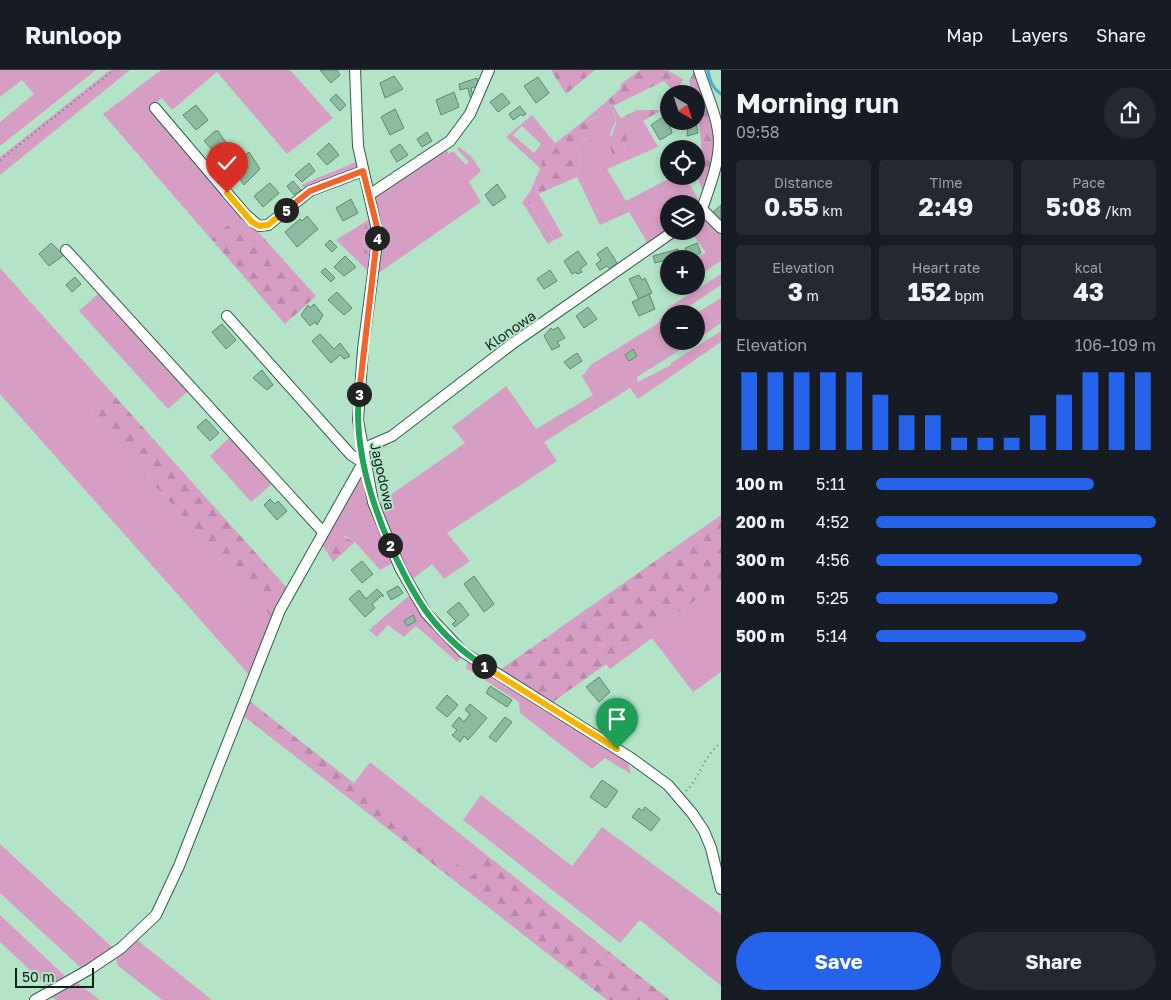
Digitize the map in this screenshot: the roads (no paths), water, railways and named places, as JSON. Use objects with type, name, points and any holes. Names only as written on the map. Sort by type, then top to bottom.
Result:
[{"type":"street","name":"Jagodowa","points":[[355,70],[358,146],[378,235],[358,403],[363,462],[376,513],[400,568],[426,613],[439,629],[463,652],[637,762],[680,798],[708,839],[721,889]]},
{"type":"street","points":[[369,194],[450,142],[470,114],[489,70]]},
{"type":"street","points":[[699,70],[713,110],[719,140],[713,176],[705,197]]},
{"type":"street","points":[[155,108],[245,214],[259,226],[268,225],[310,191],[363,171]]},
{"type":"street","points":[[705,216],[721,228]]},
{"type":"street","name":"Klonowa","points":[[362,449],[392,436],[512,344],[661,240]]},
{"type":"street","points":[[66,250],[323,532]]},
{"type":"street","points":[[35,1000],[90,970],[121,948],[156,915],[176,874],[280,610],[363,462],[351,455],[228,316]]},
{"type":"waterway","points":[[708,70],[712,84],[721,94]]}]
